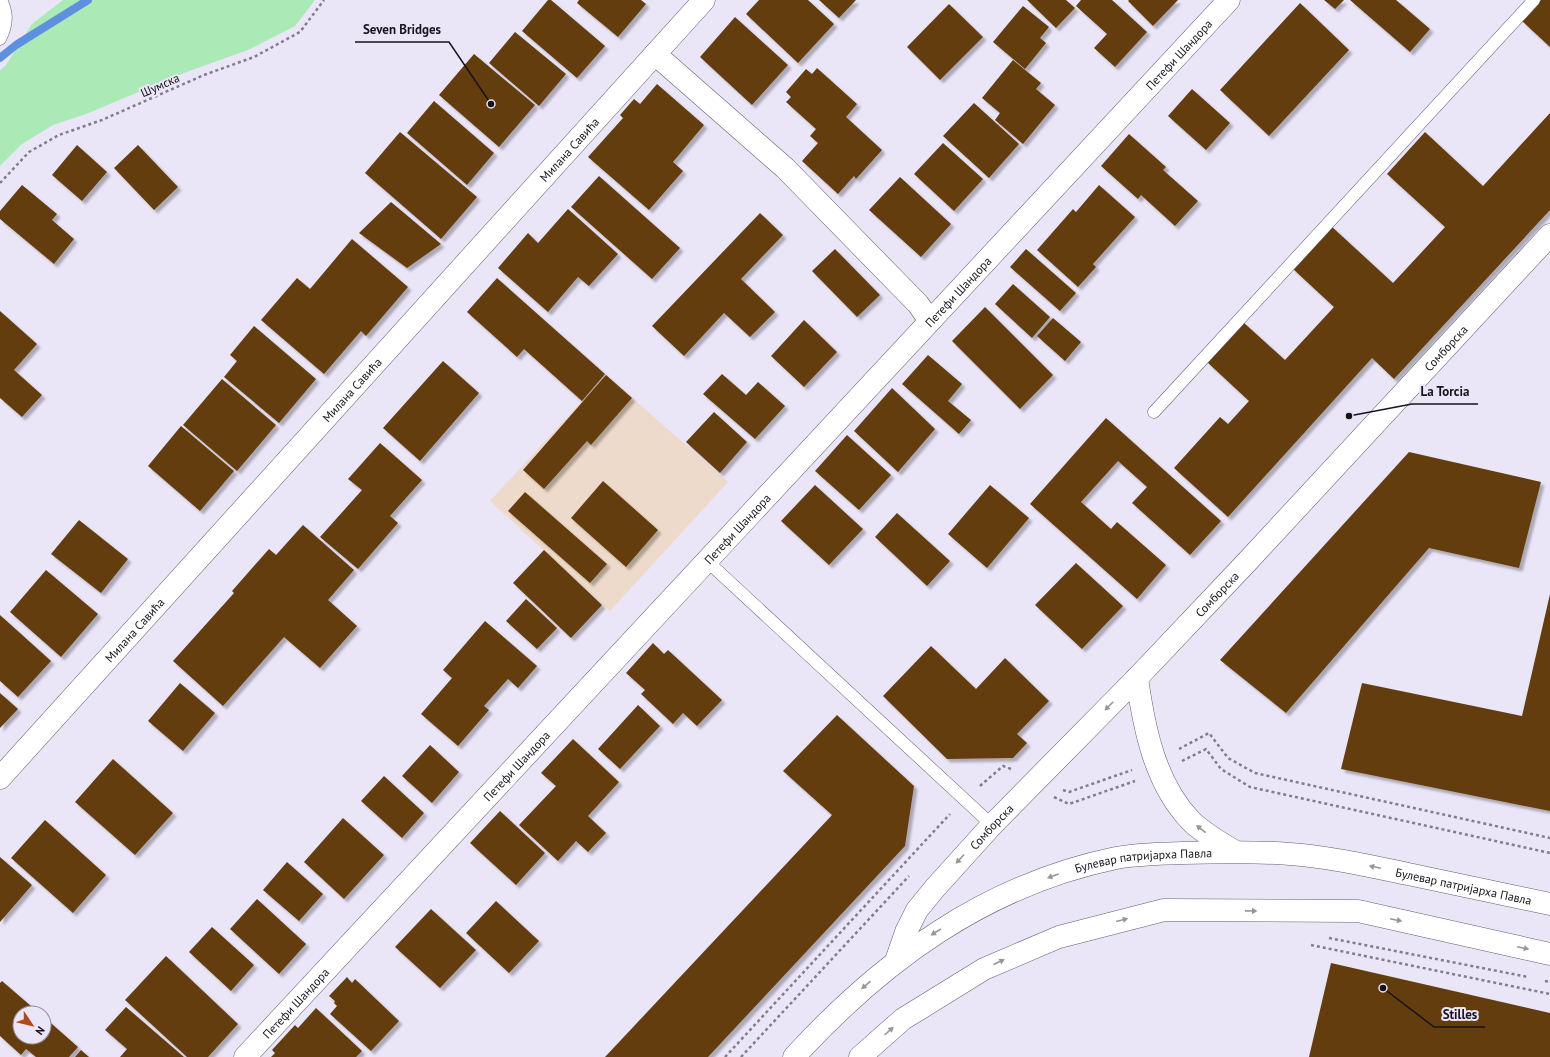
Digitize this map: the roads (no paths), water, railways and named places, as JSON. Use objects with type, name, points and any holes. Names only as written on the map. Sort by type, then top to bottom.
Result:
[{"type":"street","name":"Милана Савића","points":[[0,778],[704,0]]},
{"type":"street","name":"Петефи Шандора","points":[[245,1057],[1229,0]]},
{"type":"street","points":[[655,54],[785,168],[918,304],[930,321]]},
{"type":"street","name":"Сомборска","points":[[896,961],[906,932],[917,910],[992,825],[1137,678],[1550,235]]},
{"type":"street","points":[[1137,678],[1140,700],[1157,767],[1177,804],[1192,822],[1234,851]]},
{"type":"street","name":"Булевар патријарха Павла","points":[[794,1057],[817,1032],[865,986],[930,936],[968,912],[1008,893],[1064,872],[1117,858],[1153,854],[1234,851],[1290,854],[1344,861],[1550,904]]},
{"type":"street","points":[[860,1057],[903,1019],[984,969],[1059,936],[1164,910],[1358,911],[1550,954]]},
{"type":"lane","points":[[0,39],[5,28],[6,16],[1,0]]},
{"type":"lane","points":[[1154,412],[1534,0]]},
{"type":"lane","points":[[707,561],[992,825]]},
{"type":"waterway","points":[[0,58],[16,45],[88,0]]},
{"type":"place","name":"Seven Bridges","points":[[491,104]]},
{"type":"place","name":"La Torcia","points":[[1349,416]]},
{"type":"place","name":"Stilles","points":[[1383,988]]}]
